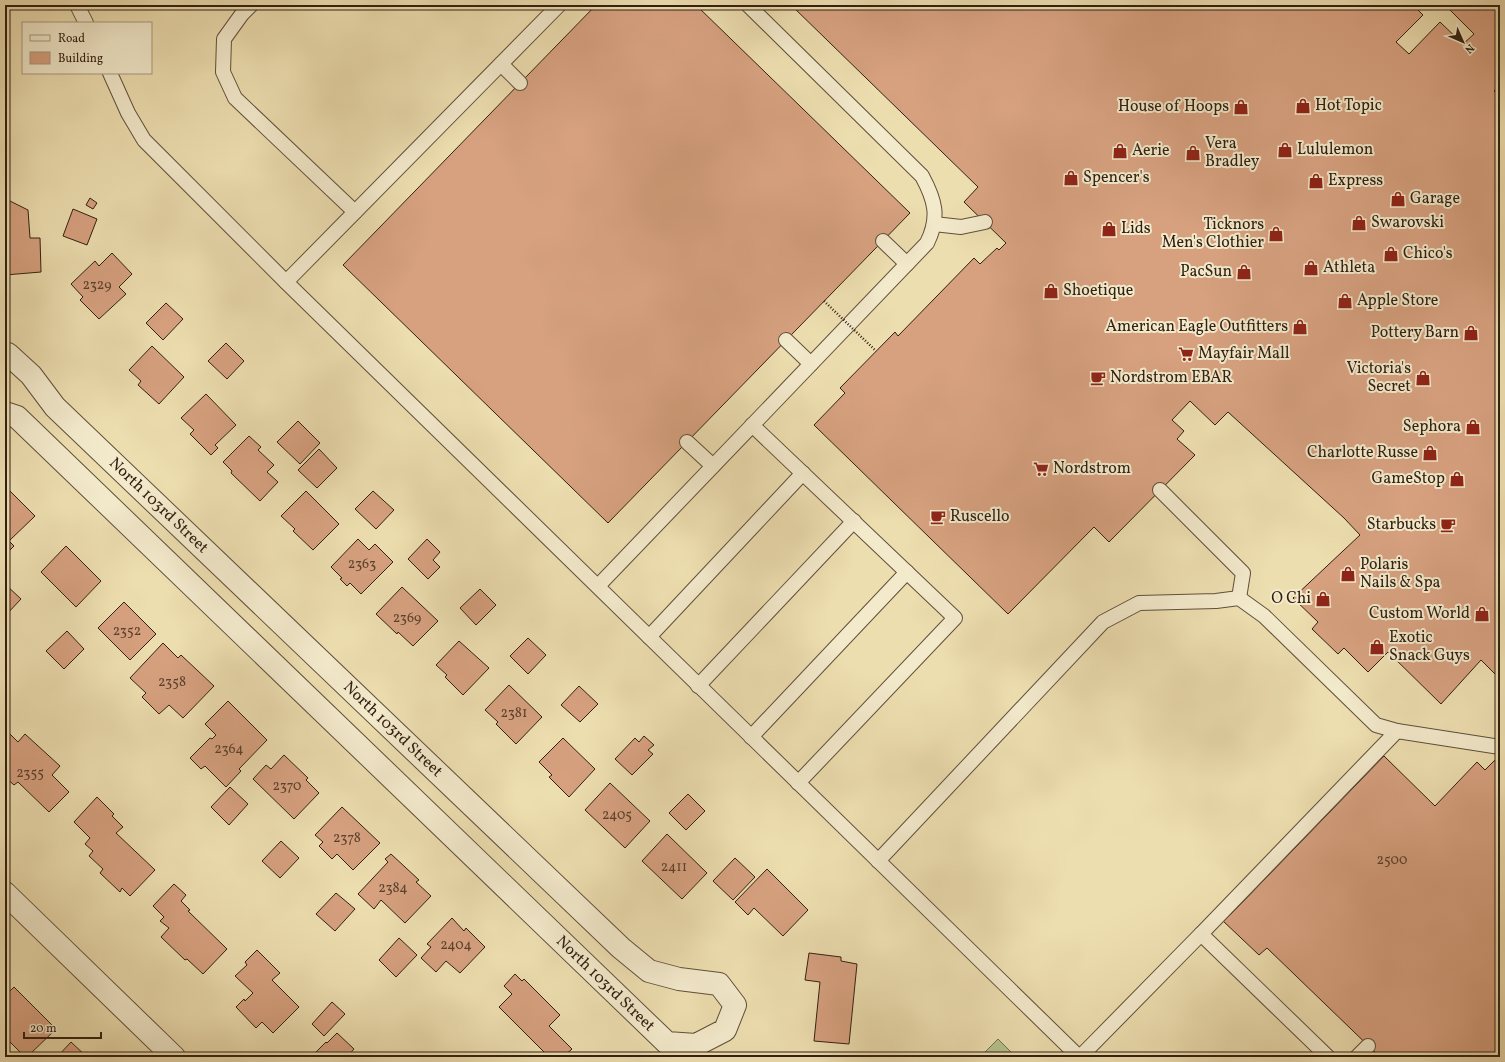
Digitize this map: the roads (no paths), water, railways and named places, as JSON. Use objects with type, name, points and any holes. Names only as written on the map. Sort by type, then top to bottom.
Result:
[{"type":"street","name":"North 103rd Street","points":[[5,354],[8,354],[32,374],[55,407],[621,948],[649,971],[679,979],[719,984],[735,1005],[725,1030],[696,1045],[660,1050],[17,417],[5,413]]},
{"type":"street","points":[[5,893],[174,1057]]},
{"type":"lane","points":[[77,5],[86,22]]},
{"type":"lane","points":[[251,5],[242,14],[224,39],[223,72],[235,98],[355,212]]},
{"type":"lane","points":[[286,282],[559,5]]},
{"type":"lane","points":[[598,586],[908,264],[927,243],[934,230],[934,204],[930,191],[922,176],[748,5]]},
{"type":"lane","points":[[501,64],[520,83]]},
{"type":"lane","points":[[110,74],[128,114],[144,140],[286,282],[1079,1057],[1201,934],[1397,731]]},
{"type":"lane","points":[[934,224],[961,227],[985,222]]},
{"type":"lane","points":[[882,241],[908,264]]},
{"type":"lane","points":[[786,340],[811,364]]},
{"type":"lane","points":[[752,425],[955,618],[798,783]]},
{"type":"lane","points":[[688,442],[713,466]]},
{"type":"lane","points":[[649,637],[803,473]]},
{"type":"lane","points":[[1160,490],[1243,573],[1239,598]]},
{"type":"lane","points":[[698,686],[854,522]]},
{"type":"lane","points":[[751,737],[907,572]]},
{"type":"lane","points":[[878,862],[1103,622],[1139,604],[1216,601],[1239,598],[1264,616],[1376,726],[1397,731],[1500,747]]},
{"type":"lane","points":[[1201,934],[1328,1057]]},
{"type":"lane","points":[[1357,1057],[1368,1046]]},
{"type":"place","name":"Hot Topic","points":[[1303,106]]},
{"type":"place","name":"House of Hoops","points":[[1241,107]]},
{"type":"place","name":"Lululemon","points":[[1285,150]]},
{"type":"place","name":"Aerie","points":[[1120,151]]},
{"type":"place","name":"Vera Bradley","points":[[1193,153]]},
{"type":"place","name":"Spencer's","points":[[1071,178]]},
{"type":"place","name":"Express","points":[[1316,181]]},
{"type":"place","name":"Garage","points":[[1398,199]]},
{"type":"place","name":"Swarovski","points":[[1359,223]]},
{"type":"place","name":"Lids","points":[[1109,229]]},
{"type":"place","name":"Ticknors Men's Clothier","points":[[1276,234]]},
{"type":"place","name":"Chico's","points":[[1391,254]]},
{"type":"place","name":"Athleta","points":[[1311,268]]},
{"type":"place","name":"PacSun","points":[[1244,272]]},
{"type":"place","name":"Shoetique","points":[[1051,291]]},
{"type":"place","name":"Apple Store","points":[[1345,301]]},
{"type":"place","name":"American Eagle Outfitters","points":[[1300,327]]},
{"type":"place","name":"Pottery Barn","points":[[1471,333]]},
{"type":"place","name":"Mayfair Mall","points":[[1186,354]]},
{"type":"place","name":"Nordstrom EBAR","points":[[1098,378]]},
{"type":"place","name":"Victoria's Secret","points":[[1423,378]]},
{"type":"place","name":"Sephora","points":[[1473,427]]},
{"type":"place","name":"Charlotte Russe","points":[[1430,453]]},
{"type":"place","name":"Nordstrom","points":[[1041,469]]},
{"type":"place","name":"GameStop","points":[[1457,479]]},
{"type":"place","name":"Ruscello","points":[[938,517]]},
{"type":"place","name":"Starbucks","points":[[1448,525]]},
{"type":"place","name":"Polaris Nails & Spa","points":[[1348,574]]},
{"type":"place","name":"O Chi","points":[[1323,599]]},
{"type":"place","name":"Custom World","points":[[1482,614]]},
{"type":"place","name":"Exotic Snack Guys","points":[[1377,647]]}]
